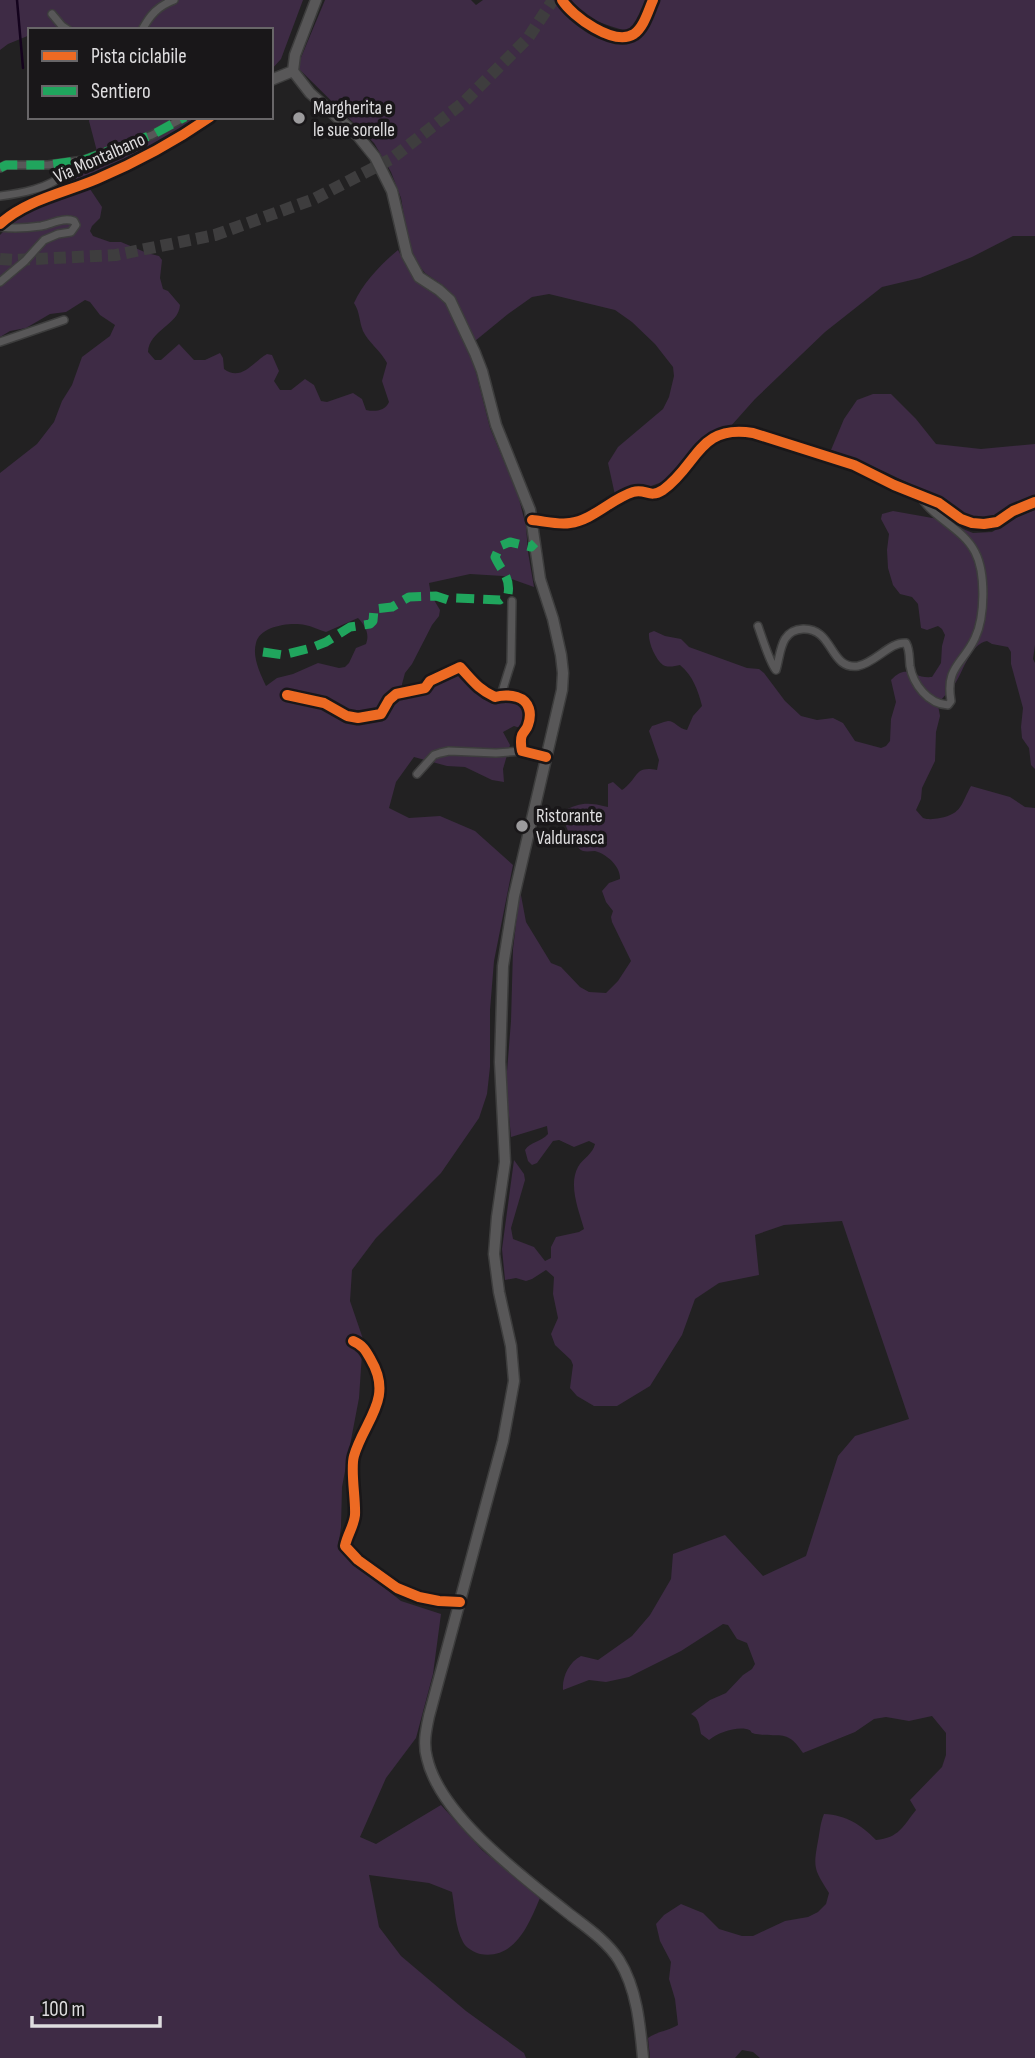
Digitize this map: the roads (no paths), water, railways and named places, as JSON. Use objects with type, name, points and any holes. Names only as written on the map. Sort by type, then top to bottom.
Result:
[{"type":"main road","points":[[316,0],[295,55],[293,71],[310,93],[368,146],[387,178],[407,255],[419,277],[450,300],[475,353],[496,425],[525,493],[532,520],[540,579],[553,619],[563,673],[562,690],[512,904],[503,966],[500,1062],[505,1162],[494,1254],[511,1346],[514,1381],[503,1441],[425,1735],[426,1755],[431,1772],[448,1803],[472,1831],[592,1932],[618,1959],[627,1975],[636,2004],[643,2058]]},
{"type":"main road","points":[[273,79],[293,71]]},
{"type":"main road","name":"Via Montalbano","points":[[2,221],[27,206],[100,178],[153,153],[207,119]]},
{"type":"street","points":[[143,28],[155,10],[174,0]]},
{"type":"street","points":[[562,0],[585,23],[598,30],[628,36],[636,32],[642,24],[653,0]]},
{"type":"street","points":[[52,14],[65,28]]},
{"type":"street","points":[[0,168],[6,165],[48,165],[96,157],[152,135],[181,119]]},
{"type":"street","points":[[0,196],[20,193],[56,181],[62,174],[62,163]]},
{"type":"street","points":[[0,282],[44,240],[71,232],[76,225],[73,220],[68,219],[44,226],[13,229],[2,221]]},
{"type":"street","points":[[0,342],[64,320]]},
{"type":"street","points":[[532,520],[572,523],[630,493],[641,490],[654,495],[676,478],[696,452],[712,439],[741,431],[854,465],[939,503],[961,519],[972,523],[997,522],[1013,511],[1035,502]]},
{"type":"street","points":[[758,626],[772,667],[776,670],[785,637],[799,629],[815,630],[822,634],[842,663],[856,667],[871,662],[898,643],[906,643],[916,685],[936,702],[948,705],[951,701],[948,687],[952,672],[975,639],[982,613],[981,577],[975,552],[964,536],[924,504],[918,494]]},
{"type":"street","points":[[501,695],[511,663],[512,601]]},
{"type":"street","points":[[287,695],[324,703],[352,718],[377,715],[383,712],[389,700],[396,694],[425,688],[430,681],[460,667],[480,689],[495,697],[501,695],[521,698],[528,704],[529,723],[522,735],[523,751]]},
{"type":"street","points":[[417,774],[434,755],[449,751],[523,751],[546,757]]},
{"type":"street","points":[[353,1341],[364,1348],[380,1380],[371,1422],[353,1458],[355,1520],[345,1546],[358,1560],[397,1588],[419,1597],[460,1602]]},
{"type":"waterway","points":[[17,0],[23,68]]},
{"type":"tunnel","points":[[0,259],[116,255],[215,235],[314,199],[391,159],[464,102],[528,38],[553,0]]},
{"type":"place","name":"Margherita e le sue sorelle","points":[[299,118]]},
{"type":"place","name":"Ristorante Valdurasca","points":[[522,826]]}]
